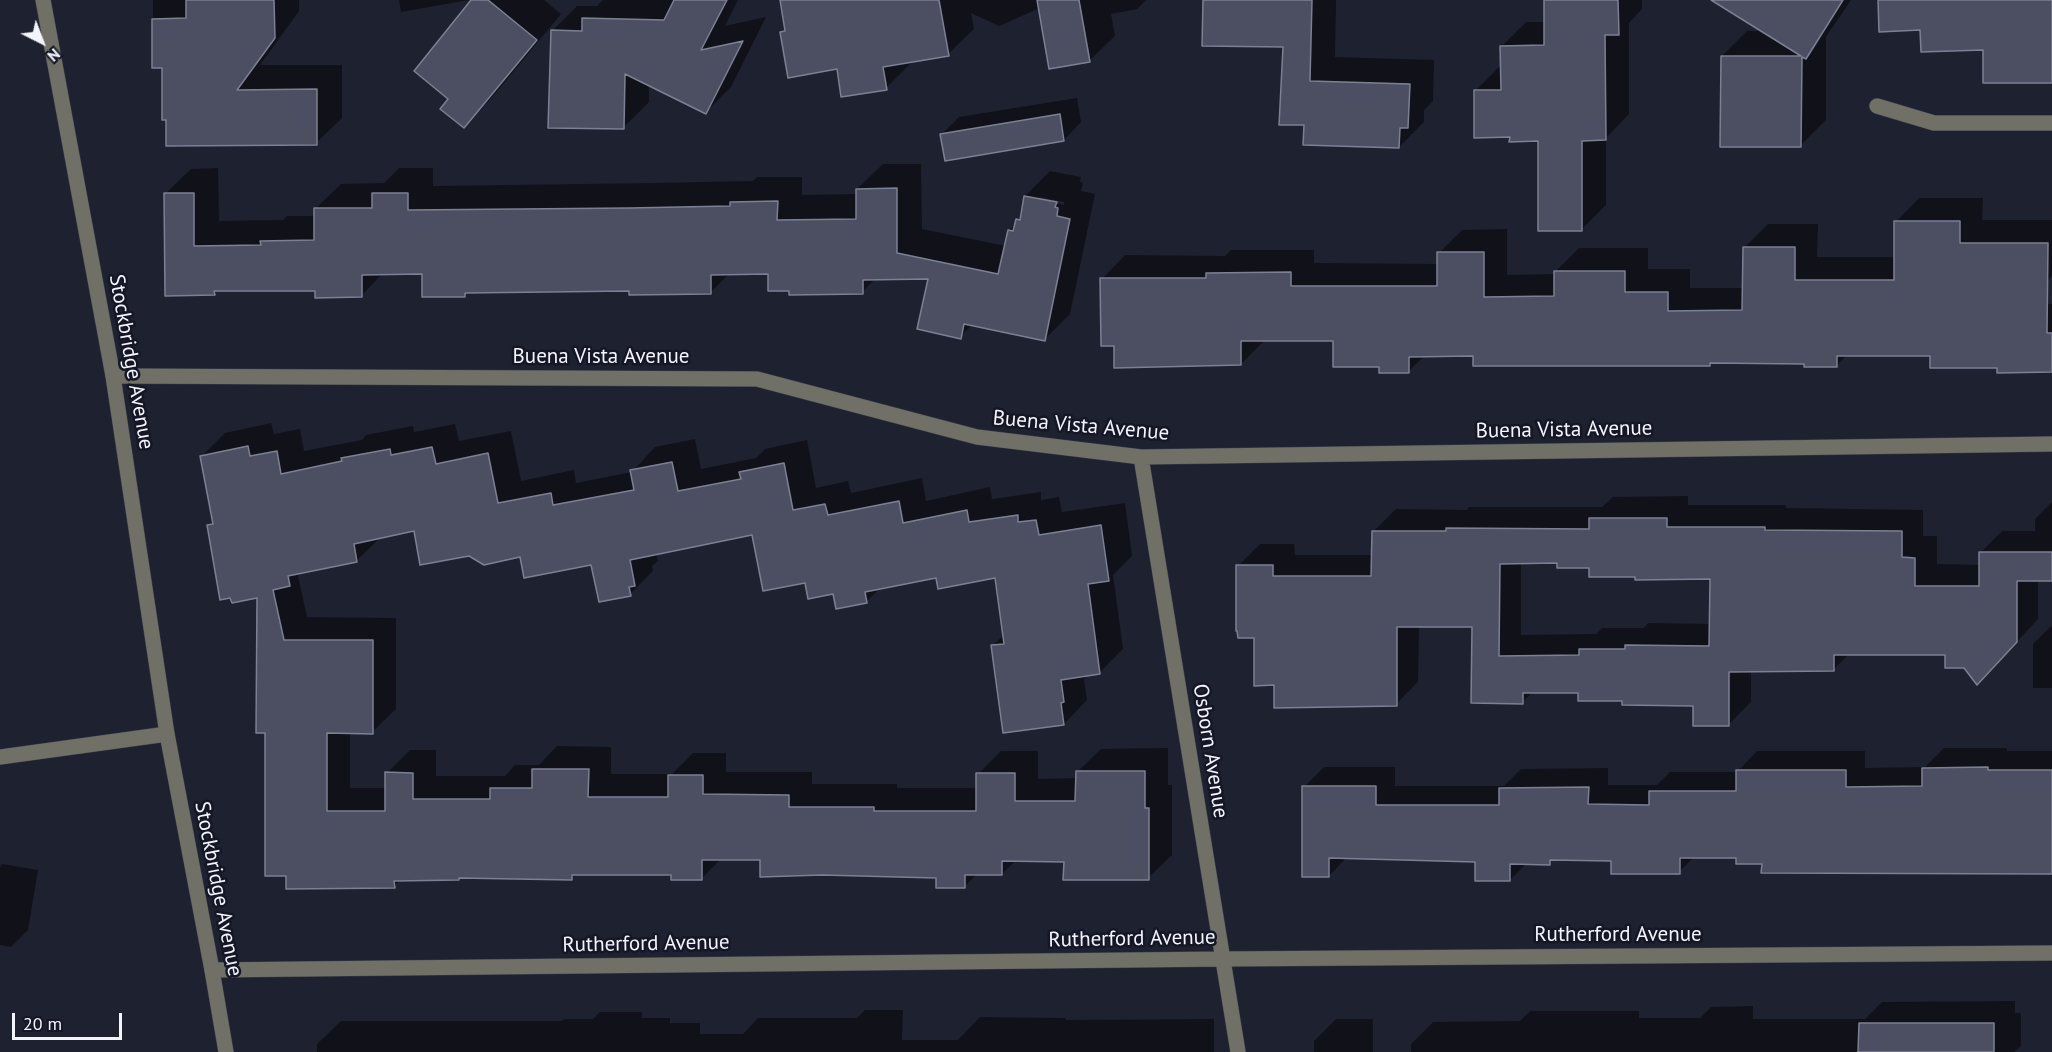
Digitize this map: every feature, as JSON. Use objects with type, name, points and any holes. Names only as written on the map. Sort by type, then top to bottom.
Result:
[{"type":"street","name":"Stockbridge Avenue","points":[[44,0],[113,376],[167,734],[213,970],[226,1052]]},
{"type":"street","points":[[1877,106],[1934,123],[2052,123]]},
{"type":"street","name":"Buena Vista Avenue","points":[[113,376],[757,379],[977,437],[1141,457],[2052,444]]},
{"type":"street","name":"Osborn Avenue","points":[[1141,457],[1238,1052]]},
{"type":"street","points":[[0,757],[167,734]]},
{"type":"street","name":"Rutherford Avenue","points":[[213,970],[2052,953]]},
{"type":"building","points":[[186,0],[274,0],[275,38],[237,90],[317,89],[317,145],[166,146],[166,120],[162,120],[162,68],[152,68],[152,19],[186,18]]},
{"type":"building","points":[[471,0],[488,0],[537,40],[464,128],[440,109],[448,99],[414,71]]},
{"type":"building","points":[[674,0],[727,0],[701,50],[743,41],[706,114],[625,74],[624,129],[548,128],[551,30],[582,31],[582,18],[664,20]]},
{"type":"building","points":[[780,0],[939,0],[949,56],[883,67],[887,90],[841,97],[837,69],[788,78],[780,32],[785,31]]},
{"type":"building","points":[[1037,0],[1079,0],[1090,62],[1049,69]]},
{"type":"building","points":[[1203,0],[1312,0],[1310,81],[1410,84],[1408,128],[1400,128],[1399,148],[1303,145],[1304,125],[1279,125],[1283,47],[1202,46]]},
{"type":"building","points":[[1544,0],[1618,0],[1619,35],[1605,35],[1606,140],[1582,141],[1582,231],[1538,231],[1538,141],[1509,142],[1510,137],[1474,138],[1474,90],[1501,90],[1500,46],[1544,45]]},
{"type":"building","points":[[1711,0],[1843,0],[1806,59],[1802,57],[1801,147],[1720,147],[1721,56],[1801,56]]},
{"type":"building","points":[[1878,0],[2052,0],[2052,83],[1983,83],[1983,50],[1921,52],[1920,30],[1879,32]]},
{"type":"building","points":[[1060,114],[1064,141],[945,161],[940,134]]},
{"type":"building","points":[[897,188],[897,253],[998,274],[1008,230],[1013,231],[1016,219],[1020,220],[1024,196],[1057,202],[1055,207],[1058,208],[1057,216],[1070,219],[1045,341],[964,324],[961,339],[917,329],[928,279],[863,280],[863,294],[789,295],[789,291],[768,291],[768,274],[711,275],[711,294],[629,295],[629,291],[465,293],[465,297],[422,297],[422,274],[362,275],[362,297],[315,298],[315,291],[214,291],[215,295],[165,296],[164,193],[194,193],[194,246],[261,245],[260,241],[314,240],[314,208],[372,208],[372,193],[408,193],[408,210],[730,206],[730,202],[778,201],[777,220],[856,219],[856,189]]},
{"type":"building","points":[[1894,221],[1960,221],[1960,243],[2048,243],[2047,333],[2052,333],[2052,372],[1997,373],[1997,368],[1930,368],[1930,356],[1837,356],[1837,367],[1804,367],[1804,364],[1710,363],[1710,366],[1473,366],[1473,356],[1409,357],[1409,373],[1379,373],[1379,367],[1333,367],[1333,341],[1241,341],[1241,365],[1114,368],[1114,346],[1101,346],[1100,278],[1206,278],[1206,273],[1291,272],[1291,286],[1437,286],[1437,252],[1484,252],[1484,297],[1554,296],[1554,271],[1625,271],[1625,292],[1668,292],[1668,311],[1742,310],[1743,247],[1795,247],[1795,280],[1894,280]]},
{"type":"building","points":[[248,446],[250,456],[277,451],[281,474],[342,461],[341,458],[390,449],[391,455],[432,447],[436,464],[488,453],[498,503],[551,493],[553,505],[634,490],[630,470],[672,462],[678,491],[741,479],[739,472],[784,463],[793,510],[825,504],[828,515],[899,501],[903,523],[967,510],[969,522],[1018,515],[1018,522],[1036,520],[1039,535],[1101,525],[1109,581],[1088,584],[1100,674],[1061,680],[1064,725],[1003,733],[991,645],[1004,644],[995,578],[938,589],[936,578],[865,592],[867,603],[836,609],[833,594],[808,599],[805,583],[763,591],[752,535],[630,560],[635,586],[629,587],[631,596],[599,602],[591,565],[524,578],[520,557],[484,565],[469,556],[420,565],[414,531],[354,544],[357,562],[288,576],[290,586],[273,590],[284,640],[373,640],[373,734],[327,733],[327,811],[385,811],[385,772],[413,773],[413,799],[490,799],[490,788],[532,788],[532,769],[589,769],[588,797],[668,797],[668,775],[703,775],[703,794],[789,795],[789,807],[874,807],[874,811],[976,811],[976,773],[1015,773],[1015,801],[1075,801],[1076,771],[1145,771],[1145,808],[1149,808],[1149,880],[1063,880],[1064,862],[1002,861],[1002,875],[965,875],[965,888],[936,888],[936,878],[822,875],[760,877],[760,860],[702,860],[702,880],[671,880],[671,875],[572,875],[572,880],[459,878],[459,880],[394,881],[395,888],[286,889],[286,876],[265,876],[265,733],[256,733],[257,598],[232,603],[230,598],[220,600],[207,525],[213,524],[200,456]]},
{"type":"building","points":[[1589,518],[1667,518],[1667,527],[1902,531],[1902,557],[1915,558],[1915,586],[1979,586],[1979,552],[2052,552],[2052,581],[2017,581],[2017,642],[1977,685],[1964,668],[1945,668],[1945,655],[1834,655],[1834,671],[1729,672],[1729,726],[1693,726],[1693,706],[1622,705],[1622,701],[1578,701],[1578,693],[1523,693],[1523,704],[1471,703],[1472,627],[1397,627],[1397,706],[1274,708],[1274,685],[1254,686],[1254,638],[1238,638],[1236,631],[1236,565],[1273,565],[1273,576],[1371,576],[1372,531],[1446,531],[1446,528],[1589,529]],"holes":[[[1557,563],[1557,568],[1589,568],[1589,577],[1635,577],[1635,580],[1710,579],[1709,646],[1625,645],[1625,649],[1579,649],[1579,655],[1499,656],[1500,564]]]},
{"type":"building","points":[[1988,767],[1988,770],[2052,770],[2052,874],[1761,873],[1762,864],[1736,864],[1736,858],[1680,858],[1680,874],[1611,874],[1611,861],[1550,860],[1550,865],[1510,864],[1510,881],[1475,881],[1475,862],[1329,858],[1329,877],[1302,877],[1302,786],[1376,786],[1376,805],[1499,805],[1499,788],[1589,787],[1588,804],[1649,805],[1649,791],[1736,791],[1736,770],[1846,770],[1846,787],[1922,786],[1922,768]]},
{"type":"building","points":[[1859,1023],[1994,1023],[1994,1052],[1858,1052]]}]
